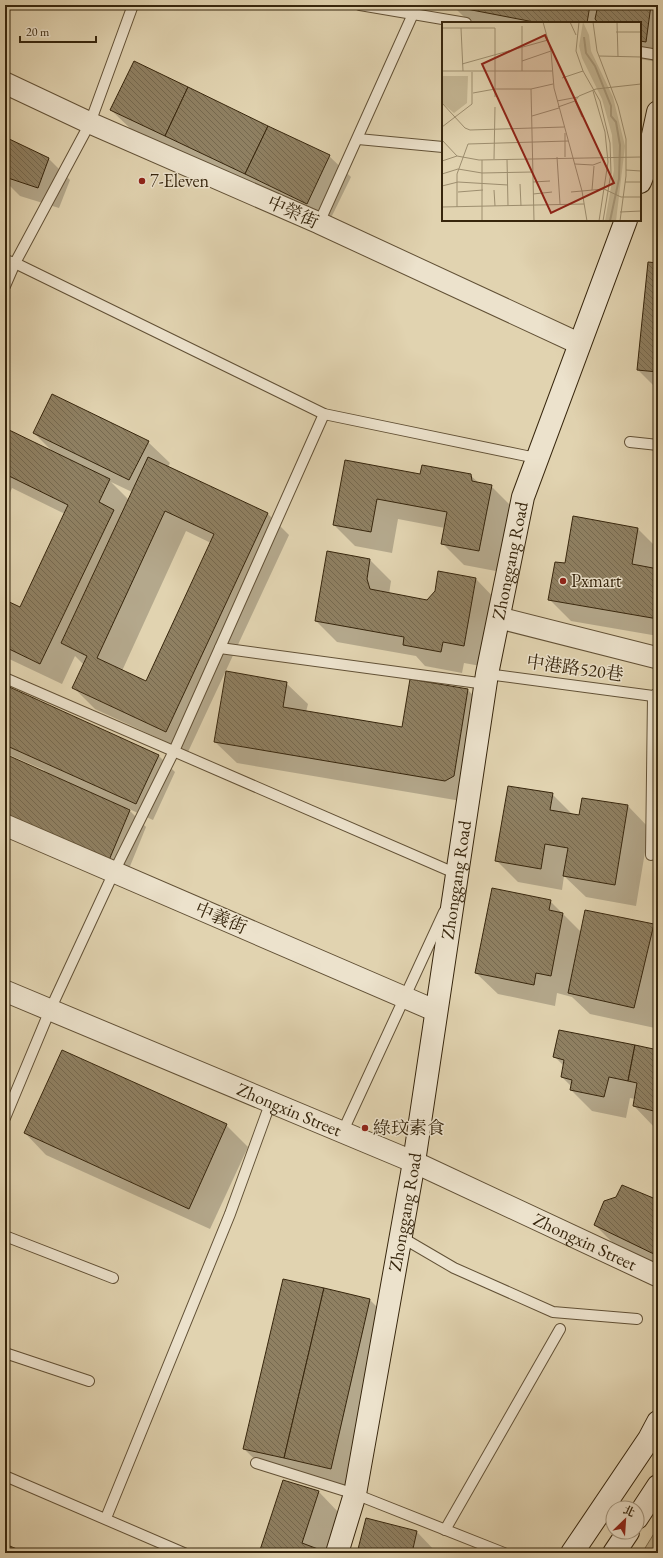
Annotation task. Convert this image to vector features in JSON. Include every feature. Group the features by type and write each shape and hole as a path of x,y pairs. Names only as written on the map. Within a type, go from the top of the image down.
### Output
{"street":[{"name":"中榮街","path":"5,83 90,123 319,223 580,344"},
{"path":"642,172 658,112"},
{"name":"Zhonggang Road","path":"337,1553 355,1494 414,1162 487,679 500,618 522,497 626,221"},
{"path":"500,618 658,658"},
{"name":"中義街","path":"5,825 405,997 436,1012"},
{"name":"Zhongxin Street","path":"5,991 270,1104 414,1162 658,1276"},
{"path":"572,1553 649,1439 658,1422"},
{"path":"645,1506 658,1486"},
{"path":"614,1553 623,1540"}],"lane":[{"path":"5,286 10,262 90,123 132,5"},
{"path":"360,5 415,10 462,22"},
{"path":"319,223 415,10"},
{"path":"641,52 658,55"},
{"path":"358,139 442,147"},
{"path":"10,262 324,414 536,458"},
{"path":"5,1118 50,1010 114,872 174,751 324,414"},
{"path":"630,442 658,445"},
{"name":"中港路520巷","path":"220,648 487,679 655,695"},
{"path":"5,678 174,751 456,881 405,997 342,1133"},
{"path":"651,855 655,695"},
{"path":"106,1518 230,1214 270,1104"},
{"path":"5,1236 113,1278"},
{"path":"400,1237 454,1268 554,1312 637,1319"},
{"path":"445,1530 560,1329"},
{"path":"5,1354 89,1381"},
{"path":"256,1463 355,1494 504,1553"},
{"path":"5,1476 106,1518 184,1553"}],"shaded area":[{"path":"658,1527 658,1553 642,1553"}],"building":[{"path":"590,5 587,22 534,22 451,6"},
{"path":"598,5 651,5 646,42 641,41 641,22 597,22 595,19"},
{"path":"134,61 188,87 165,136 110,110"},
{"path":"188,87 268,126 245,174 165,136"},
{"path":"268,126 330,155 307,204 245,174"},
{"path":"5,137 49,158 38,188 5,177"},
{"path":"648,262 658,263 658,372 637,370"},
{"path":"52,394 149,441 129,480 33,433"},
{"path":"5,428 110,479 99,502 114,510 40,664 5,647 5,600 20,607 68,505 5,474"},
{"path":"148,457 268,513 166,732 72,688 87,656 61,643","holes":["165,511 214,534 146,681 97,658"]},
{"path":"345,460 420,474 422,465 471,474 472,481 492,485 479,551 441,544 447,512 377,499 371,532 333,525"},
{"path":"573,516 638,528 632,564 658,569 658,619 548,600 555,562 565,563"},
{"path":"327,551 370,559 367,579 370,589 427,600 435,591 438,571 476,578 464,646 443,642 441,652 403,645 404,637 315,621"},
{"path":"226,671 287,682 283,707 402,727 410,679 468,689 454,776 445,781 214,742"},
{"path":"5,685 159,755 136,804 5,745"},
{"path":"5,754 130,810 107,865 5,819"},
{"path":"508,786 553,793 550,810 579,815 582,798 628,805 615,885 563,876 568,848 545,844 541,869 495,861"},
{"path":"492,888 551,900 549,910 563,913 551,976 536,973 534,985 475,973"},
{"path":"585,910 654,924 634,1008 568,993"},
{"path":"559,1030 635,1045 628,1081 609,1077 604,1097 570,1090 572,1080 561,1077 564,1060 553,1057"},
{"path":"635,1045 658,1050 658,1112 633,1106 637,1083 628,1081"},
{"path":"62,1050 227,1124 189,1209 24,1133"},
{"path":"622,1185 658,1200 658,1256 594,1225 604,1201 616,1197"},
{"path":"283,1279 324,1288 284,1458 243,1449"},
{"path":"324,1288 370,1299 331,1469 284,1458"},
{"path":"283,1480 319,1491 302,1543 318,1549 317,1553 259,1553"},
{"path":"366,1518 417,1531 412,1553 357,1553"},
{"path":"5,1544 24,1552 24,1553 5,1553"}],"place":[{"name":"7-Eleven","path":"142,181"},
{"name":"Pxmart","path":"563,581"},
{"name":"綠玟素食","path":"365,1128"}]}
